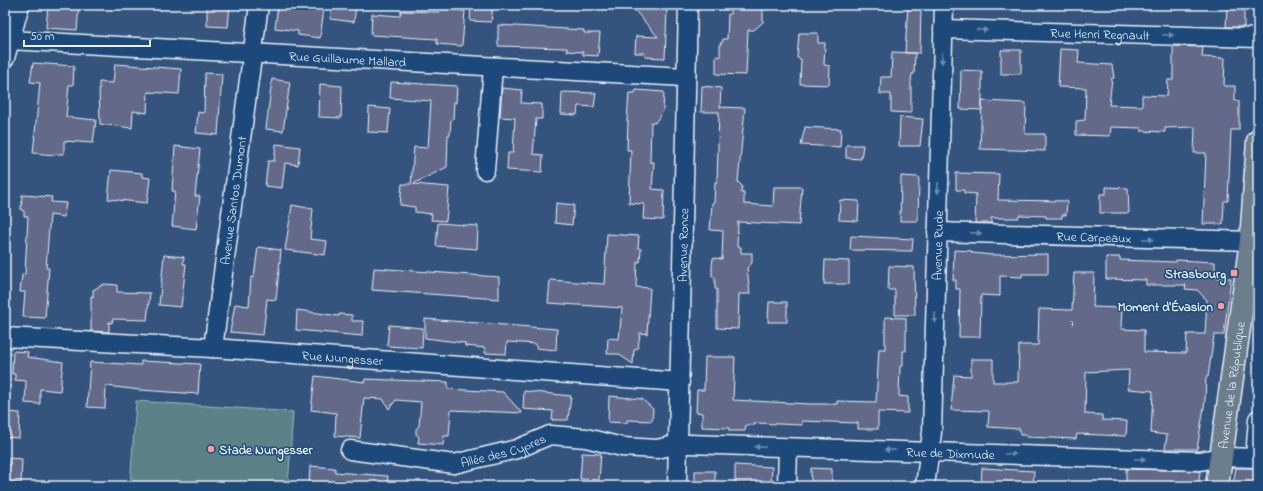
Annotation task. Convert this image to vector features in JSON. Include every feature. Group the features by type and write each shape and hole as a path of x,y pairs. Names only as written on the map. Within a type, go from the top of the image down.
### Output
{"main road":[{"name":"Avenue de la République","path":"1217,486 1251,241 1258,140"}],"street":[{"path":"5,58 20,5"},
{"name":"Avenue Santos Dumont","path":"213,348 258,5"},
{"name":"Avenue Ronce","path":"678,486 685,77 688,5"},
{"name":"Avenue Rude","path":"925,486 932,432 944,5"},
{"name":"Rue Henri Regnault","path":"943,29 1258,38"},
{"name":"Rue Guillaume Mallard","path":"9,40 685,77"},
{"path":"485,170 493,67"},
{"name":"Rue Carpeaux","path":"937,232 1251,241"},
{"name":"Rue Nungesser","path":"5,337 213,348 680,382"},
{"path":"1256,458 1258,418"},
{"name":"Allée des Cypres","path":"350,450 454,464 517,449 550,435 586,438 622,448 657,449 678,444"},
{"name":"Rue de Dixmude","path":"678,444 1200,461 1222,458 1256,458"},
{"path":"787,486 788,448"}],"green space":[{"name":"Stade Nungesser","path":"136,401 293,412 288,486 130,486"}],"building":[{"path":"48,5 79,5 77,30 46,28"},
{"path":"207,5 230,5 228,27 207,26"},
{"path":"278,5 297,5 324,9 320,38 298,35 298,31 275,28"},
{"path":"332,5 356,5 354,22 330,19"},
{"path":"471,5 493,5 491,22 470,21"},
{"path":"630,5 662,5 662,10 667,10 665,58 645,57 645,53 635,53 636,36 658,37"},
{"path":"731,5 763,6 763,22 754,30 748,30 746,75 716,74 716,56 720,57 720,43 722,43 723,39 727,39 728,14 730,14"},
{"path":"908,5 921,5 920,53 905,53"},
{"path":"1227,5 1244,5 1244,27 1226,27"},
{"path":"440,9 465,11 462,46 437,44 437,39 371,35 372,14 400,16 401,11 439,12"},
{"path":"498,25 584,30 584,33 600,33 598,56 583,55 583,52 567,51 567,48 498,46"},
{"path":"799,33 818,33 818,43 825,43 824,65 830,66 829,85 800,84 801,59 797,58"},
{"path":"1173,46 1203,47 1202,57 1225,58 1224,86 1235,86 1235,101 1239,101 1239,130 1231,130 1228,201 1224,201 1223,224 1203,224 1206,153 1194,153 1195,127 1165,128 1165,132 1141,131 1141,128 1111,127 1110,136 1076,135 1076,121 1085,120 1086,88 1058,87 1060,49 1079,50 1078,63 1112,65 1114,78 1112,78 1109,105 1142,106 1142,95 1167,96 1168,80 1173,80"},
{"path":"1001,50 1021,50 1021,74 1001,74"},
{"path":"892,52 915,53 914,74 912,74 911,81 911,113 891,112 891,94 880,94 881,77 891,77"},
{"path":"33,63 74,66 73,85 69,85 66,117 96,120 93,143 64,141 64,154 55,155 33,153 40,83 30,82"},
{"path":"115,64 181,69 179,94 148,92 147,113 133,111 132,128 100,124 99,82 113,83"},
{"path":"961,70 982,71 982,110 960,109"},
{"path":"205,73 222,74 218,135 196,133 198,112 204,113"},
{"path":"272,79 290,82 283,131 266,129"},
{"path":"391,82 457,86 456,103 454,102 453,119 451,120 450,135 448,135 447,167 413,184 449,187 446,221 431,220 432,214 415,212 415,207 400,205 402,184 411,184 414,147 428,148 431,101 390,98"},
{"path":"320,84 342,86 341,118 319,117"},
{"path":"702,86 721,88 720,107 745,108 738,182 742,186 741,193 744,193 744,204 773,206 774,187 802,187 799,225 738,222 737,247 741,247 741,253 752,253 752,263 747,268 750,294 739,294 738,329 717,328 717,289 715,289 715,277 712,277 712,267 713,258 722,259 723,231 710,230 715,182 717,182 719,112 701,112"},
{"path":"502,88 522,90 521,103 542,104 542,119 536,119 533,154 543,155 542,172 507,170 508,153 513,153 515,118 500,117"},
{"path":"636,90 664,92 663,111 655,123 651,122 650,162 654,162 652,189 664,190 663,220 643,219 644,204 629,203 631,150 627,150 627,121 629,93 635,93"},
{"path":"562,92 596,93 594,107 578,106 577,115 561,114"},
{"path":"982,101 1026,103 1025,134 1045,134 1045,151 980,149"},
{"path":"369,107 390,109 388,133 368,132"},
{"path":"900,117 923,119 920,146 899,146"},
{"path":"805,127 841,129 840,147 801,145"},
{"path":"276,144 300,147 298,165 285,163 282,188 265,186 268,161 274,161"},
{"path":"846,145 863,145 861,159 846,158"},
{"path":"175,146 200,149 195,196 200,196 196,229 172,226 175,191 172,191"},
{"path":"111,170 142,173 142,177 150,178 147,203 108,199"},
{"path":"956,173 999,174 998,200 1067,201 1066,215 1062,215 1062,218 1046,218 1046,216 1019,215 1018,218 991,218 991,223 975,223 976,194 964,193 964,190 956,190"},
{"path":"901,176 919,177 918,221 900,221"},
{"path":"1106,187 1128,188 1129,213 1100,213 1100,194 1106,194"},
{"path":"22,195 52,197 51,202 66,203 64,217 50,215 46,268 49,268 45,318 23,317 25,292 20,292 22,275 25,274 28,216 24,216 24,211 21,210"},
{"path":"840,200 859,201 858,221 839,220"},
{"path":"556,203 574,205 572,225 555,223"},
{"path":"292,205 313,209 310,239 327,241 325,255 285,250"},
{"path":"438,223 478,226 477,249 436,246"},
{"path":"607,234 639,236 638,248 641,249 640,262 637,262 636,287 650,288 647,334 640,333 638,348 634,350 633,364 618,354 607,354 608,338 619,339 622,308 548,303 550,280 604,284"},
{"path":"851,236 913,239 912,251 850,250"},
{"path":"258,247 281,250 276,300 267,299 263,335 230,332 235,304 249,306 251,277 254,277"},
{"path":"954,250 972,251 972,253 992,255 1048,254 1048,274 1022,274 1022,277 1000,276 1000,296 981,295 980,337 959,337 960,289 956,289 956,280 953,280"},
{"path":"164,255 184,257 183,264 186,264 181,307 159,305"},
{"path":"1106,257 1120,257 1120,260 1215,262 1215,278 1231,278 1224,335 1214,335 1208,377 1206,377 1205,401 1197,449 1165,449 1167,435 1151,433 1153,391 1128,389 1129,370 1086,372 1085,414 1102,415 1102,420 1127,421 1126,436 1077,434 1076,439 1026,437 1026,435 1020,435 1020,429 988,427 989,411 951,410 954,375 971,376 971,359 993,359 993,382 1018,382 1019,345 1038,345 1039,309 1072,310 1074,273 1094,273 1093,307 1122,308 1121,329 1144,330 1144,352 1186,353 1187,334 1205,334 1207,300 1197,290 1185,289 1186,285 1146,285 1146,280 1106,279"},
{"path":"825,260 849,261 849,284 824,284"},
{"path":"889,266 914,267 915,315 895,315 895,290 888,290"},
{"path":"374,268 499,277 499,299 372,290"},
{"path":"104,284 117,285 117,292 150,293 147,320 113,319 112,323 109,322 109,332 91,331 91,296 93,297 93,290"},
{"path":"769,302 787,302 787,322 768,322"},
{"path":"297,310 339,316 339,314 352,315 352,321 363,321 362,336 296,330"},
{"path":"885,317 906,318 906,351 903,351 903,366 900,366 899,396 908,397 908,413 878,412 878,429 858,429 858,423 802,421 802,425 755,423 755,425 746,425 745,431 729,431 729,428 702,427 702,413 696,412 697,390 704,390 705,357 735,357 733,400 810,404 837,404 837,401 876,402 879,349 885,349"},
{"path":"425,319 557,329 556,350 536,348 536,344 507,342 506,354 485,353 485,348 465,346 465,343 425,338"},
{"path":"389,325 423,328 422,348 387,346"},
{"path":"13,351 28,352 27,357 63,362 60,391 40,389 40,404 25,403 26,381 15,380 15,374 12,374"},
{"path":"141,361 200,364 198,394 106,386 105,408 87,407 90,362 141,365"},
{"path":"315,376 365,382 365,379 448,382 448,389 503,392 522,413 451,410 449,436 444,436 443,445 418,443 419,437 416,434 416,429 419,426 421,402 396,400 389,409 383,399 364,398 360,438 335,436 336,413 311,410"},
{"path":"524,391 571,396 568,420 552,420 553,411 523,409"},
{"path":"609,396 642,399 653,409 652,421 627,420 627,423 608,422"},
{"path":"5,412 20,413 19,438 5,437"},
{"path":"582,453 601,454 599,480 580,479"},
{"path":"9,458 22,459 21,483 8,482"},
{"path":"735,465 772,467 771,484 735,483"},
{"path":"310,466 335,468 335,472 388,476 387,486 309,486"},
{"path":"811,468 832,469 832,486 811,486"},
{"path":"982,468 1034,471 1033,486 981,485"},
{"path":"1236,468 1258,468 1258,485 1233,484"},
{"path":"1126,469 1199,471 1200,473 1198,486 1126,486"},
{"path":"695,471 715,471 715,486 695,486"}],"place":[{"name":"Strasbourg","path":"1234,273"},
{"name":"Moment d'Évasion","path":"1221,306"},
{"name":"Stade Nungesser","path":"211,449"}]}
